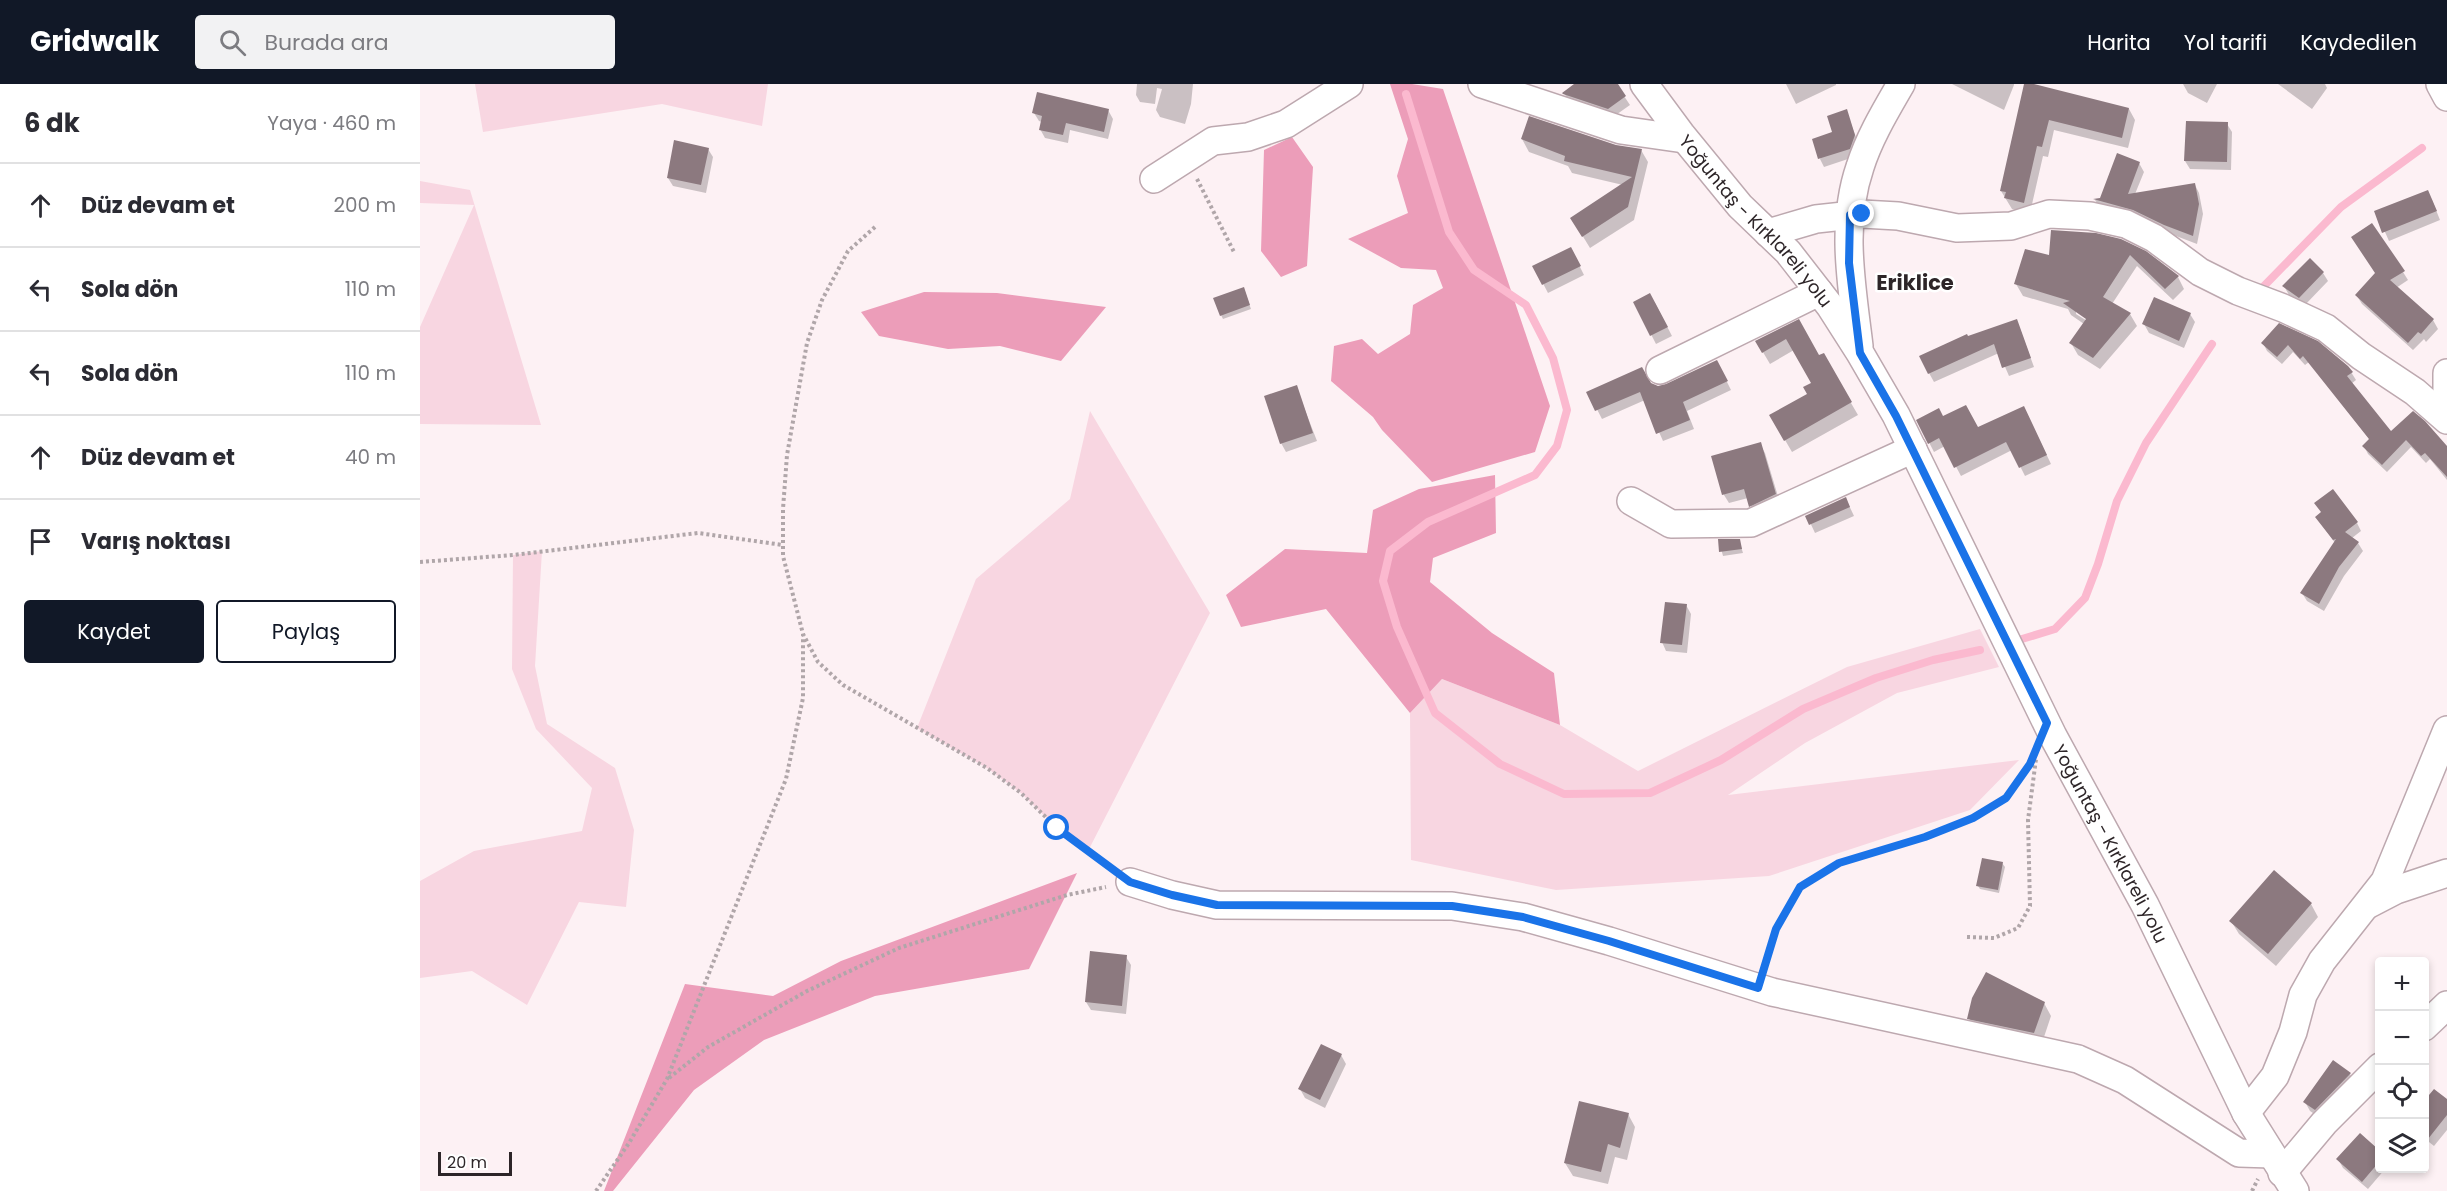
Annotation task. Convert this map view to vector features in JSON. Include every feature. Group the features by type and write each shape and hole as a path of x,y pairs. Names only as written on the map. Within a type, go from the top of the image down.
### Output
{"street":[{"path":"1154,179 1213,141 1248,137 1286,124 1349,84"},
{"path":"1482,84 1621,130 1684,139"},
{"name":"Yoğuntaş - Kırklareli yolu","path":"1644,84 1684,139 1740,206 1788,252 1819,292 1860,353 1913,449 2043,733 2145,905 2246,1113 2283,1173"},
{"path":"1860,353 1849,263 1850,215 1860,167 1882,116 1901,84"},
{"path":"2440,84 2447,97"},
{"path":"1768,233 1816,219 1850,215 1898,216 1957,228 2011,226 2049,214 2090,216 2126,224 2154,238 2200,272 2238,291 2326,328 2361,356 2415,392 2447,420"},
{"path":"1660,370 1819,292"},
{"path":"2447,373 2447,398"},
{"path":"1631,501 1671,524 1751,523 1913,449"},
{"path":"2246,1113 2275,1076 2293,1032 2303,995 2322,962 2385,881 2447,730"},
{"path":"2368,905 2396,890 2447,873"},
{"path":"1130,882 1172,895 1217,905 1452,906 1523,917 1609,941 1758,988 2078,1059 2125,1080 2239,1153 2283,1173 2324,1123 2375,1071"},
{"path":"2429,1022 2447,1005"}],"path":[{"path":"1186,158 1234,252"},
{"path":"875,227 848,251 822,300 807,343 787,455 783,509 783,556 803,634 818,662 843,685 987,768 1021,794 1057,828 1130,882"},
{"path":"420,562 513,555 698,533 783,545"},
{"path":"596,1191 629,1143 667,1079 786,779 803,698 803,634"},
{"path":"1967,937 1994,938 2018,928 2030,906 2028,820 2043,733"},
{"path":"1758,988 1776,929 1800,887 1839,863 1925,837 1973,818 2006,798 2030,764 2043,733"},
{"path":"667,1079 708,1047 807,991 899,948 1067,894 1130,882"}],"shaded area":[{"path":"475,84 768,84 762,126 662,104 483,132"},
{"path":"1390,84 1412,84 1443,89 1550,406 1535,452 1432,482 1382,430 1373,417 1331,381 1334,346 1362,339 1378,354 1410,334 1413,305 1443,288 1436,270 1401,268 1348,239 1408,213 1397,176 1408,139"},
{"path":"1292,137 1313,167 1307,266 1281,277 1261,251 1264,150"},
{"path":"420,181 470,190 541,425 420,424 420,327 474,205 420,203"},
{"path":"924,292 997,293 1106,307 1061,361 1000,346 948,349 879,336 861,312"},
{"path":"1090,411 1210,613 1088,851 1057,828 1021,793 987,768 917,728 976,579 1070,499"},
{"path":"1495,475 1496,533 1433,558 1430,582 1492,633 1554,673 1560,725 1442,679 1410,713 1326,609 1241,627 1226,595 1285,549 1367,553 1373,510 1419,489"},
{"path":"542,551 535,666 547,724 615,768 634,830 626,907 579,902 527,1005 472,971 420,978 420,881 474,851 582,831 592,788 536,729 512,669 513,555"},
{"path":"1980,629 1999,667 1897,693 1805,743 1728,795 2019,760 1970,810 1769,876 1556,890 1411,860 1410,713 1442,679 1560,725 1638,771 1847,667"},
{"path":"1077,873 1029,969 875,996 764,1040 694,1090 613,1191 604,1191 685,984 773,996 841,961"}],"building":[{"path":"1574,84 1618,84 1626,96 1608,109 1562,93"},
{"path":"2024,84 2034,84 2129,108 2122,138 2049,120 2042,147 2037,146 2024,203 2004,198 2006,192 2000,191"},
{"path":"1037,92 1109,109 1104,132 1066,123 1063,135 1039,130 1042,116 1032,113"},
{"path":"1847,109 1855,135 1850,149 1818,159 1812,139 1832,132 1827,116"},
{"path":"1529,116 1616,145 1642,149 1628,207 1582,237 1570,218 1632,177 1564,161 1565,156 1521,139"},
{"path":"2186,121 2228,122 2227,162 2184,161"},
{"path":"674,140 709,148 701,185 667,178"},
{"path":"2117,153 2140,162 2128,194 2195,183 2199,204 2193,236 2133,210 2093,199 2100,198"},
{"path":"2428,190 2437,211 2382,233 2374,211"},
{"path":"2372,223 2405,271 2390,280 2434,319 2421,334 2418,332 2408,343 2355,295 2375,273 2351,237"},
{"path":"2051,230 2096,233 2121,239 2146,251 2179,276 2165,289 2130,255 2103,297 2131,313 2093,358 2069,343 2086,319 2063,303 2070,301 2014,284 2025,249 2049,255"},
{"path":"1571,247 1581,266 1542,285 1532,266"},
{"path":"2310,258 2324,272 2299,298 2282,286"},
{"path":"1244,287 1250,305 1220,316 1213,298"},
{"path":"1650,293 1668,327 1650,336 1633,302"},
{"path":"2154,297 2191,313 2179,341 2142,324"},
{"path":"1799,319 1819,355 1824,353 1852,402 1784,441 1769,415 1807,394 1803,387 1811,383 1786,339 1762,353 1755,341"},
{"path":"2017,319 2031,358 2002,368 1994,344 1928,374 1919,356 1967,334 1968,336"},
{"path":"2279,323 2318,341 2348,366 2353,372 2347,376 2391,431 2413,411 2425,421 2447,446 2447,477 2425,453 2421,456 2406,440 2382,465 2362,446 2369,439 2303,356 2300,359 2288,345 2277,357 2261,343"},
{"path":"1717,360 1728,381 1683,402 1690,420 1656,434 1640,392 1595,411 1586,392 1642,367 1651,383 1658,386"},
{"path":"1297,385 1313,433 1280,444 1264,396"},
{"path":"1966,405 1978,427 2024,406 2047,455 2019,468 2006,442 1954,468 1939,438 1928,444 1916,420 1939,408 1943,416"},
{"path":"1761,442 1776,494 1749,507 1744,489 1722,495 1711,456"},
{"path":"2333,489 2358,522 2345,532 2359,542 2339,567 2319,604 2300,593 2336,539 2333,540 2315,517 2321,512 2314,503"},
{"path":"1846,497 1850,507 1809,525 1805,516"},
{"path":"1718,539 1740,539 1742,549 1719,552"},
{"path":"1665,602 1687,604 1682,645 1660,643"},
{"path":"1982,858 2003,862 1998,890 1976,886"},
{"path":"2274,870 2312,903 2268,954 2229,921"},
{"path":"1090,951 1127,955 1122,1006 1085,1002"},
{"path":"1986,972 2045,1002 2034,1033 1967,1019 1972,998"},
{"path":"1321,1044 1342,1054 1320,1100 1298,1089"},
{"path":"2333,1060 2351,1073 2315,1110 2303,1102"},
{"path":"2434,1089 2447,1099 2447,1115 2429,1138 2429,1119 2429,1095"},
{"path":"1579,1101 1629,1113 1620,1148 1608,1144 1601,1172 1564,1163"},
{"path":"2360,1133 2375,1146 2375,1167 2362,1182 2336,1159"}],"waterway":[{"path":"1406,94 1449,232 1474,270 1526,305 1553,358 1567,410 1557,446 1535,475 1428,522 1390,551 1383,581 1397,627 1435,713 1500,764 1564,794 1650,793 1721,760 1803,709 1876,678 1933,660 1980,650"},
{"path":"2264,286 2341,207 2422,148"},
{"path":"2022,639 2055,629 2085,598 2117,501 2146,443 2212,344"}],"district":[{"name":"Eriklice","path":"1915,282"}],"route":[{"path":"1057,828 1130,882 1172,895 1217,905 1452,906 1523,917 1609,941 1758,988 1776,929 1800,887 1839,863 1925,837 1973,818 2006,798 2030,764 2047,723 1952,526 1896,416 1860,353 1849,263 1850,215 1862,214"}]}
